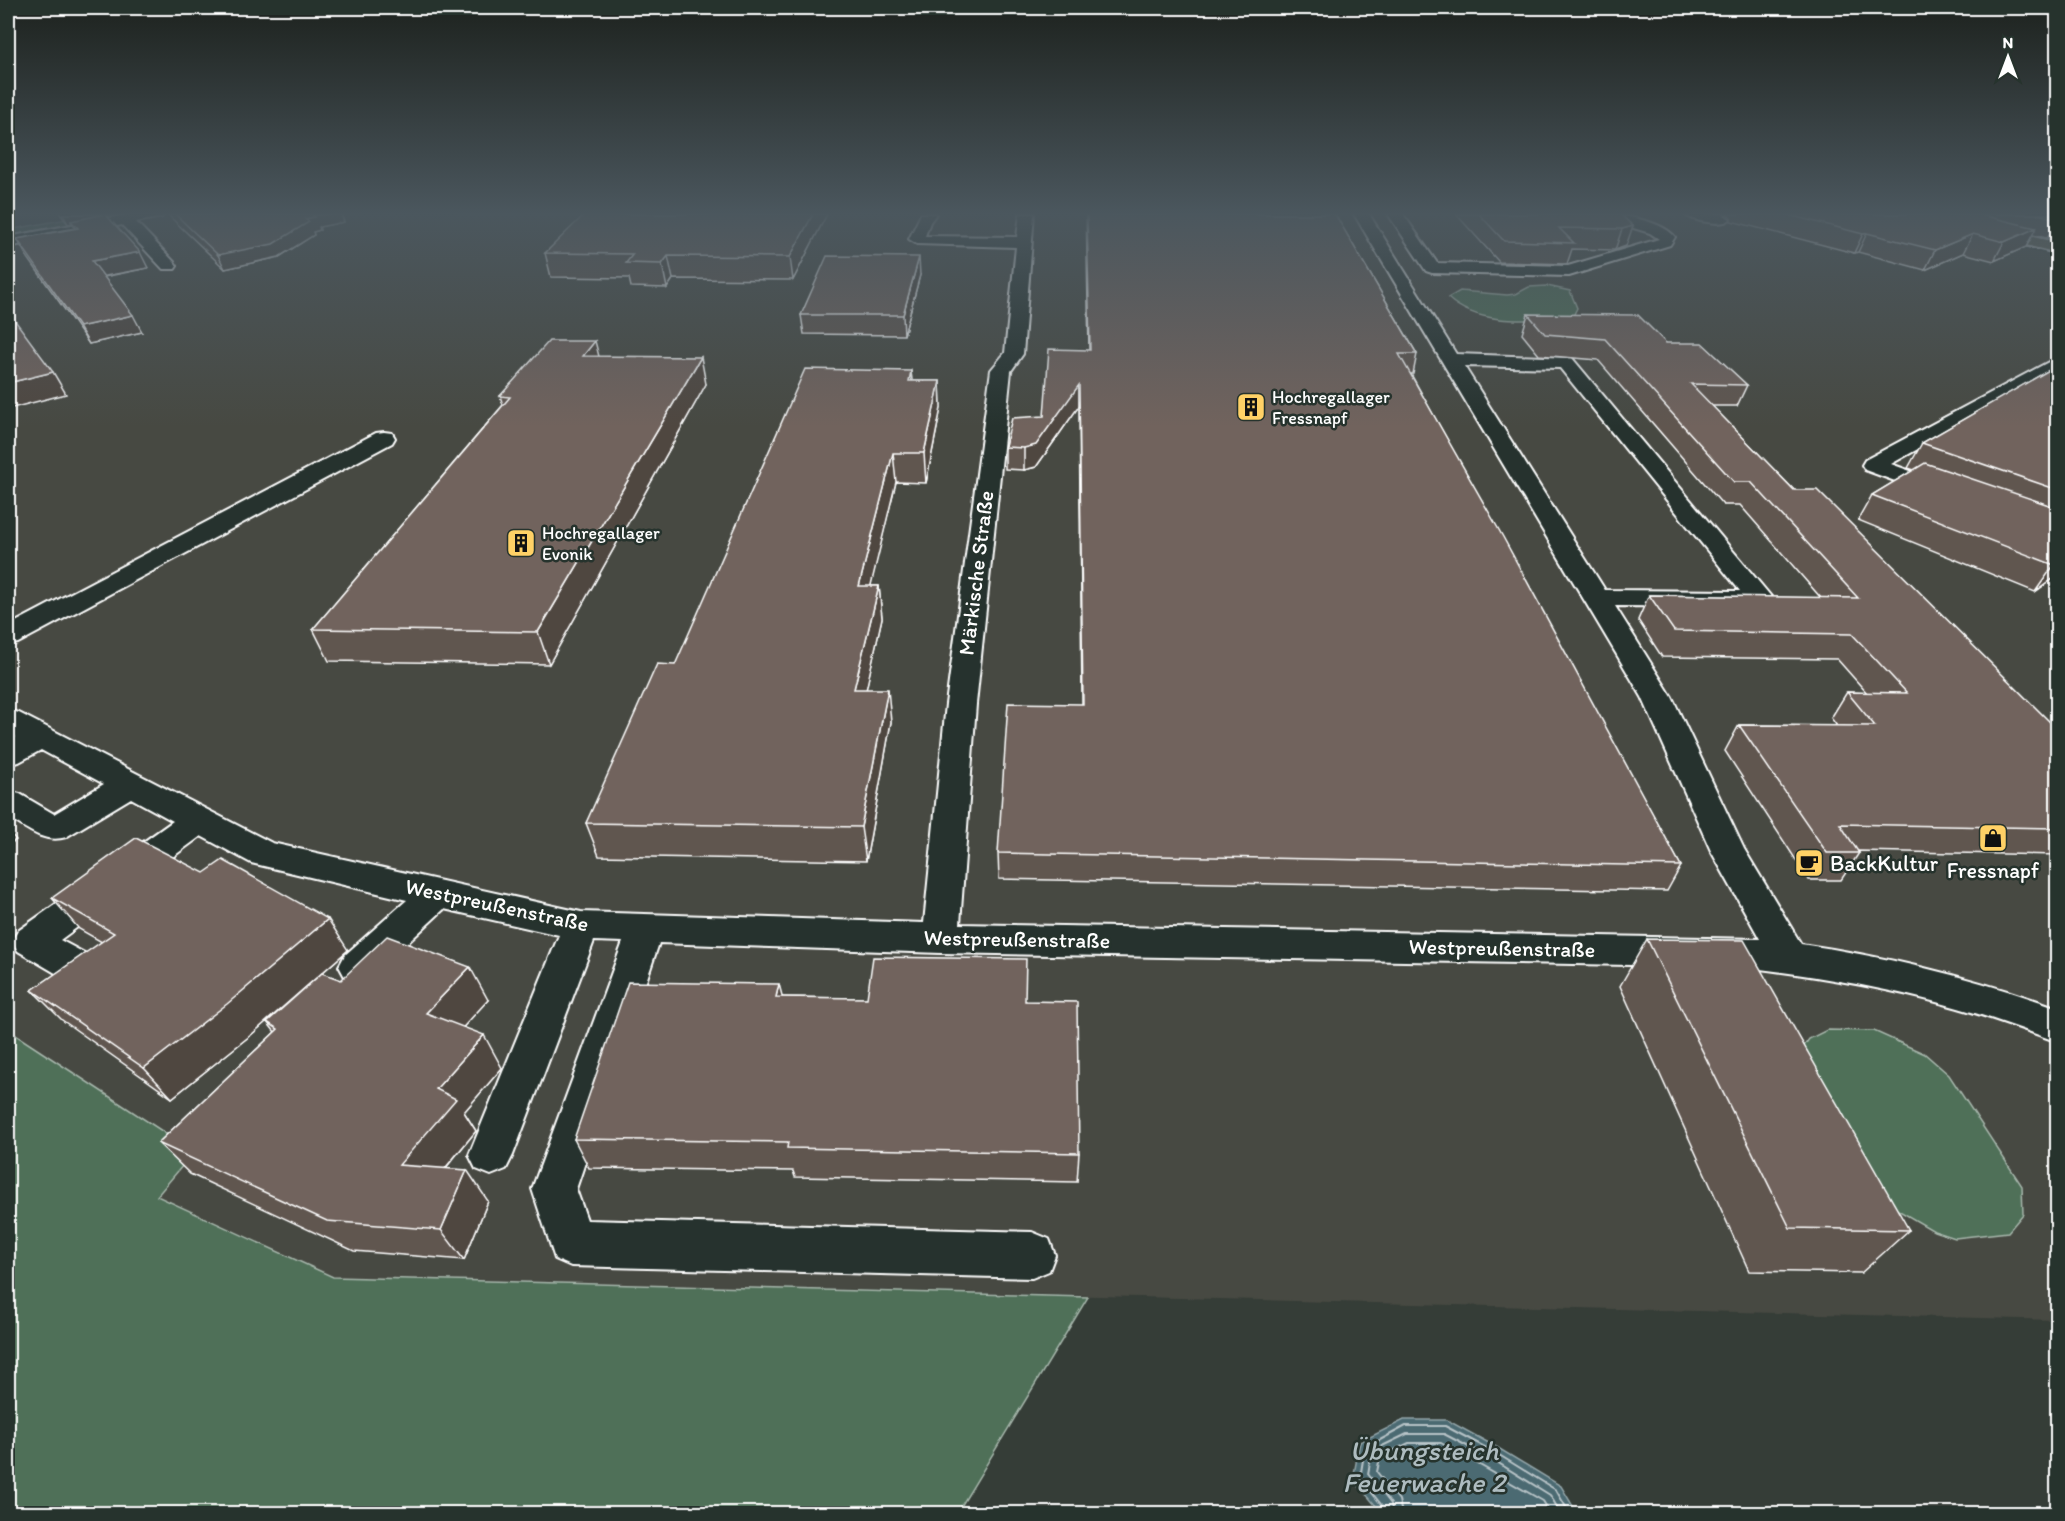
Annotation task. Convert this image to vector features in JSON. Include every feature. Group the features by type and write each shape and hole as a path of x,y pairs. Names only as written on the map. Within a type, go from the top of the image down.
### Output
{"street":[{"name":"Märkische Straße","path":"940,938 961,704 998,393 1001,370 1014,354 1020,285"},
{"path":"1404,285 1657,697 1728,851 1790,957"},
{"path":"1450,360 1565,362 1760,599 1596,598"},
{"path":"1960,497 1873,465 2058,363"},
{"path":"8,637 384,438"},
{"name":"Westpreußenstraße","path":"8,720 263,854 581,926 940,938 1744,952 1790,957 1921,982 2022,1011 2058,1025"},
{"path":"8,755 40,737"},
{"path":"8,802 54,829 130,784"},
{"path":"77,967 32,941 199,820"},
{"path":"333,989 437,894"},
{"path":"491,1155 581,926"},
{"path":"646,928 554,1190 571,1243 1032,1255"}],"shaded area":[{"path":"8,285 2057,285 2057,1320 333,1277 157,1196 194,1152 8,1030"}],"green space":[{"path":"1547,286 1570,291 1577,308 1572,318 1507,320 1490,318 1475,314 1448,298 1460,291 1507,295 1516,294 1529,287"},
{"path":"8,1030 194,1152 157,1196 333,1277 1088,1297 957,1513 8,1513"},
{"path":"1827,1030 1874,1031 1925,1054 1949,1075 2022,1186 2023,1214 2008,1232 1955,1238 1934,1231 1896,1209 1799,1053 1809,1039"}],"water":[{"name":"Übungsteich Feuerwache 2","path":"1404,1420 1447,1420 1561,1486 1577,1513 1382,1513 1353,1479 1360,1442"}],"building":[{"path":"49,285 110,285 133,315 79,327"},
{"path":"814,285 911,285 903,315 801,315"},
{"path":"1089,285 1377,285 1417,354 1399,354 1503,537 1681,866 998,853 1008,703 1083,704 1079,385 1036,445 1024,448 1005,447 1012,418 1044,416 1049,349 1090,350"},
{"path":"8,311 53,372 8,383"},
{"path":"1528,314 1638,315 1666,343 1702,343 1747,385 1691,384 1794,490 1817,490 2058,730 2058,828 1840,824 1859,853 1827,853 1739,725 1875,726 1847,692 1907,693 1852,634 1674,631 1649,595 1858,598 1751,482 1734,482 1605,339 1545,334"},
{"name":"Hochregallager Evonik","path":"549,341 595,341 583,356 701,357 538,632 313,629 510,397 500,396"},
{"path":"2058,365 2058,490 1922,443"},
{"path":"805,369 911,371 909,381 940,381 924,453 893,453 859,586 879,586 854,689 888,689 861,827 586,823 657,664 675,665"},
{"path":"1925,463 2058,508 2058,563 2054,565 1872,495"},
{"path":"136,838 204,873 223,860 328,919 227,1004 144,1068 32,990 114,933 52,898"},
{"path":"387,936 470,967 426,1013 484,1035 436,1089 456,1099 399,1165 467,1170 441,1230 327,1221 158,1143 278,1029 267,1022 322,973 341,980"},
{"path":"1647,939 1744,940 1909,1230 1790,1228"},
{"path":"873,957 1026,959 1025,1001 1077,1002 1079,1153 787,1148 788,1142 574,1139 628,982 779,984 776,997 867,998"}],"place":[{"name":"Hochregallager Fressnapf","path":"1251,407"},
{"name":"Hochregallager Evonik","path":"521,543"},
{"name":"Fressnapf","path":"1993,838"},
{"name":"BackKultur","path":"1809,863"}]}
